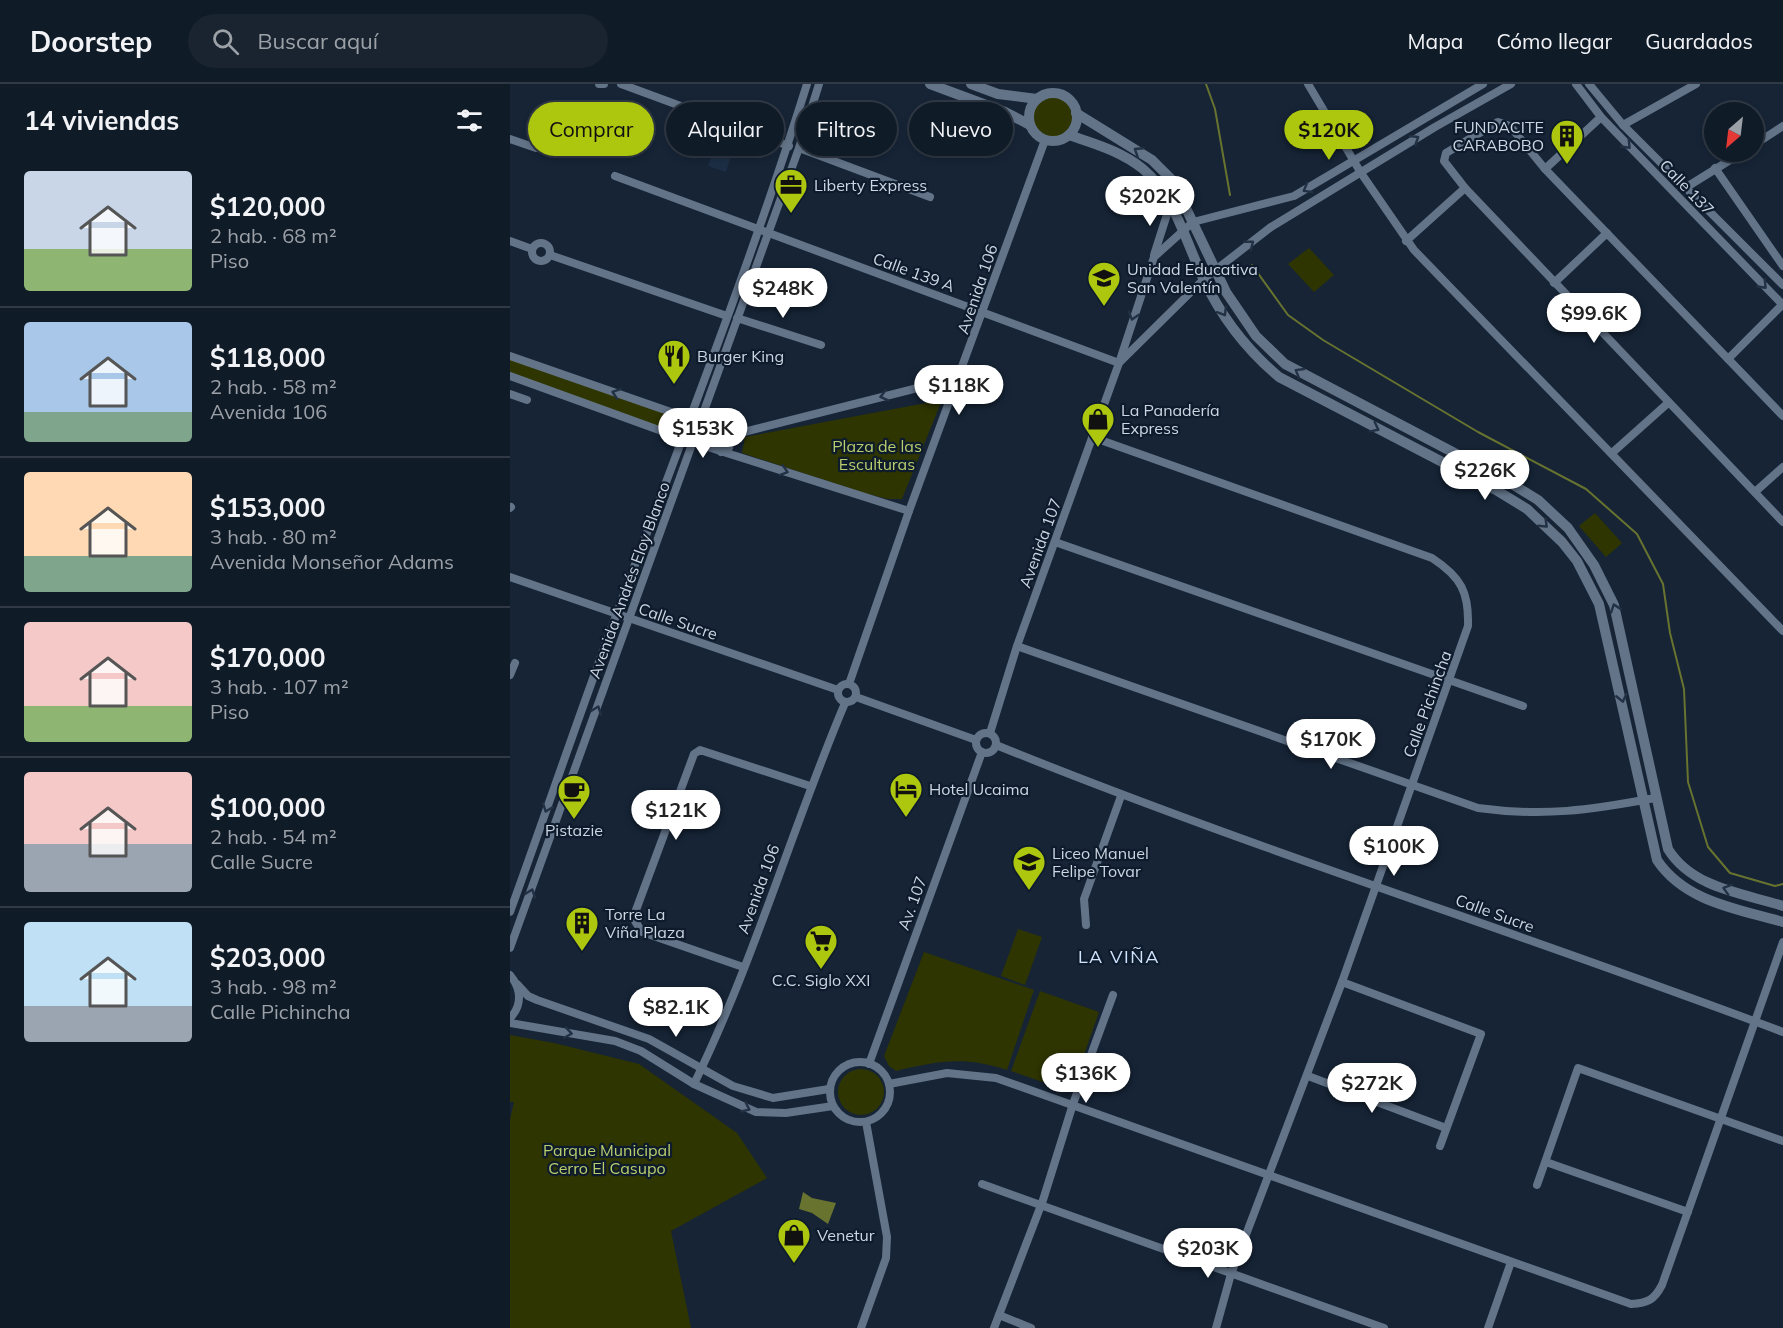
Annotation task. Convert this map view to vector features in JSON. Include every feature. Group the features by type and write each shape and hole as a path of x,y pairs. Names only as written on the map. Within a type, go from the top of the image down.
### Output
{"street":[{"path":"621,84 789,146"},
{"name":"Avenida Andrés Eloy Blanco","path":"510,912 616,614 691,419 789,146 807,84"},
{"name":"Avenida Andrés Eloy Blanco","path":"813,102 819,84"},
{"path":"930,84 1005,112 1030,125 1039,137 1045,140 1058,141 1068,135 1076,123 1076,113"},
{"path":"972,84 998,94 1037,99 1048,94 1058,94 1067,99 1076,113 1152,160 1173,181 1226,292 1256,336 1285,364 1502,478 1548,508 1568,528 1594,565 1610,594 1624,639 1650,799 1657,860 1677,884 1701,897 1783,922"},
{"path":"1308,84 1361,173 1406,241 1783,631"},
{"path":"1154,257 1193,222 1294,196 1484,84"},
{"path":"1119,363 1204,279 1271,228 1435,127 1511,84"},
{"name":"Calle 137","path":"1576,84 1601,117 1783,305"},
{"path":"1589,84 1623,125 1783,285"},
{"path":"1623,125 1696,84"},
{"path":"1030,125 1029,114 1037,99"},
{"path":"1545,169 1601,117"},
{"path":"1783,416 1545,169 1510,126 1498,122 1446,153 1444,161 1465,188 1783,522"},
{"path":"1764,138 1780,128 1783,139"},
{"path":"1068,135 1126,158 1143,170 1162,190 1204,279 1234,331 1249,350 1279,376 1496,490 1543,521 1577,561 1599,604 1650,799 1668,849 1687,872 1713,885 1783,906"},
{"path":"510,139 528,145"},
{"name":"Avenida 106","path":"849,684 909,511 961,376 1045,140"},
{"name":"Avenida Andrés Eloy Blanco","path":"510,948 796,156"},
{"path":"820,156 930,197"},
{"path":"1685,188 1726,162"},
{"path":"1716,168 1740,207 1783,266"},
{"name":"Calle 139 A","path":"615,176 758,231 983,311 1119,363"},
{"path":"1406,241 1465,188"},
{"name":"Avenida 107","path":"990,733 1017,646 1119,363 1170,205"},
{"path":"1554,283 1607,233"},
{"path":"510,241 532,249 537,260 546,260 550,255 550,249 544,243 538,243 532,249"},
{"path":"550,255 727,316"},
{"path":"1728,359 1783,305"},
{"path":"737,318 821,345"},
{"path":"510,356 691,419 740,433 961,376"},
{"path":"510,376 721,452 909,511"},
{"path":"1312,394 1318,382"},
{"path":"510,394 526,400"},
{"path":"1612,453 1668,403"},
{"path":"721,452 729,448 732,442 732,437 725,430"},
{"name":"Calle Pichincha","path":"1092,437 1432,558 1451,570 1464,588 1469,611 1468,626 1449,681 1308,1076 1231,1274 1216,1328"},
{"path":"1755,492 1783,467"},
{"path":"1055,542 1523,706"},
{"name":"Calle Sucre","path":"510,577 838,690"},
{"path":"1609,642 1624,639"},
{"path":"1017,646 1478,808 1521,814 1566,813 1650,799"},
{"path":"510,675 515,663"},
{"path":"849,684 855,688 856,697 852,702 845,703 838,696 838,690 843,685 849,684"},
{"path":"856,697 976,740"},
{"name":"Avenida 106","path":"694,1084 743,967 810,786 845,703"},
{"path":"983,733 990,733 995,738 996,746 989,753 982,752 977,747 976,740 983,733"},
{"name":"Calle Sucre","path":"996,746 1121,796 1377,885 1783,1032"},
{"path":"743,967 642,932 635,921 640,899 694,754 700,750 810,786"},
{"name":"Av. 107","path":"869,1064 982,752"},
{"path":"1086,925 1084,899 1121,796"},
{"path":"889,1084 947,1073 996,1078 1631,1304 1647,1303 1656,1297 1662,1285 1783,942"},
{"path":"510,974 528,996 649,1039 733,1086 773,1098 829,1089"},
{"path":"1342,982 1480,1034 1440,1146"},
{"path":"510,1018 518,1006 517,984"},
{"path":"994,1328 1041,1205 1073,1104 1113,995"},
{"path":"510,1023 615,1041 641,1051 694,1084 756,1112 786,1113 833,1106"},
{"path":"855,1062 869,1064 881,1071 889,1084 890,1092 885,1108 880,1114 866,1122 846,1119 833,1106 829,1089 838,1071 845,1065 855,1062"},
{"path":"1537,1185 1578,1068 1783,1141"},
{"path":"1308,1076 1446,1128"},
{"path":"861,1328 886,1258 887,1237 866,1122"},
{"path":"1546,1162 1688,1212"},
{"path":"981,1184 1384,1328"},
{"path":"1488,1328 1511,1262"},
{"path":"999,1315 1031,1328"}],"shaded area":[{"path":"712,156 731,156 726,172 708,166"},
{"path":"803,1192 812,1198 836,1203 828,1224 812,1213 799,1209"}],"green space":[{"path":"1052,96 1067,102 1073,117 1067,132 1052,138 1037,132 1031,117 1037,102"},
{"path":"1309,248 1334,275 1314,292 1288,264"},
{"path":"510,356 691,419 683,439 510,376"},
{"name":"Plaza de las Esculturas","path":"942,400 902,499 888,499 864,493 742,453 745,437"},
{"path":"1595,513 1622,543 1606,557 1579,526"},
{"path":"1018,929 1042,937 1025,985 1001,976"},
{"path":"924,952 1034,990 1007,1070 964,1062 938,1063 896,1071 889,1066 884,1056"},
{"path":"1040,991 1099,1012 1071,1092 1011,1071"},
{"name":"Parque Municipal Cerro El Casupo","path":"510,1035 554,1043 639,1064 737,1133 767,1178 671,1231 691,1328 510,1328 510,1119 514,1102 510,1102"},
{"path":"861,1069 877,1076 884,1092 877,1108 861,1115 845,1108 838,1092 845,1076"}],"waterway":[{"path":"1206,84 1215,109 1230,195"},
{"path":"1252,265 1288,315 1323,340 1478,432 1586,489 1637,534 1663,584 1670,633 1684,689 1688,782 1708,847 1730,873 1775,886 1783,884"}],"place":[{"name":"FUNDACITE CARABOBO","path":"1567,165"},
{"name":"Liberty Express","path":"791,214"},
{"name":"Unidad Educativa San Valentín","path":"1104,307"},
{"name":"Burger King","path":"674,385"},
{"name":"La Panadería Express","path":"1098,448"},
{"name":"Hotel Ucaima","path":"906,818"},
{"name":"Pistazie","path":"574,820"},
{"name":"Liceo Manuel Felipe Tovar","path":"1029,891"},
{"name":"Torre La Viña Plaza","path":"582,952"},
{"name":"C.C. Siglo XXI","path":"821,970"},
{"name":"Venetur","path":"794,1264"}],"district":[{"name":"LA VIÑA","path":"1119,956"}]}
